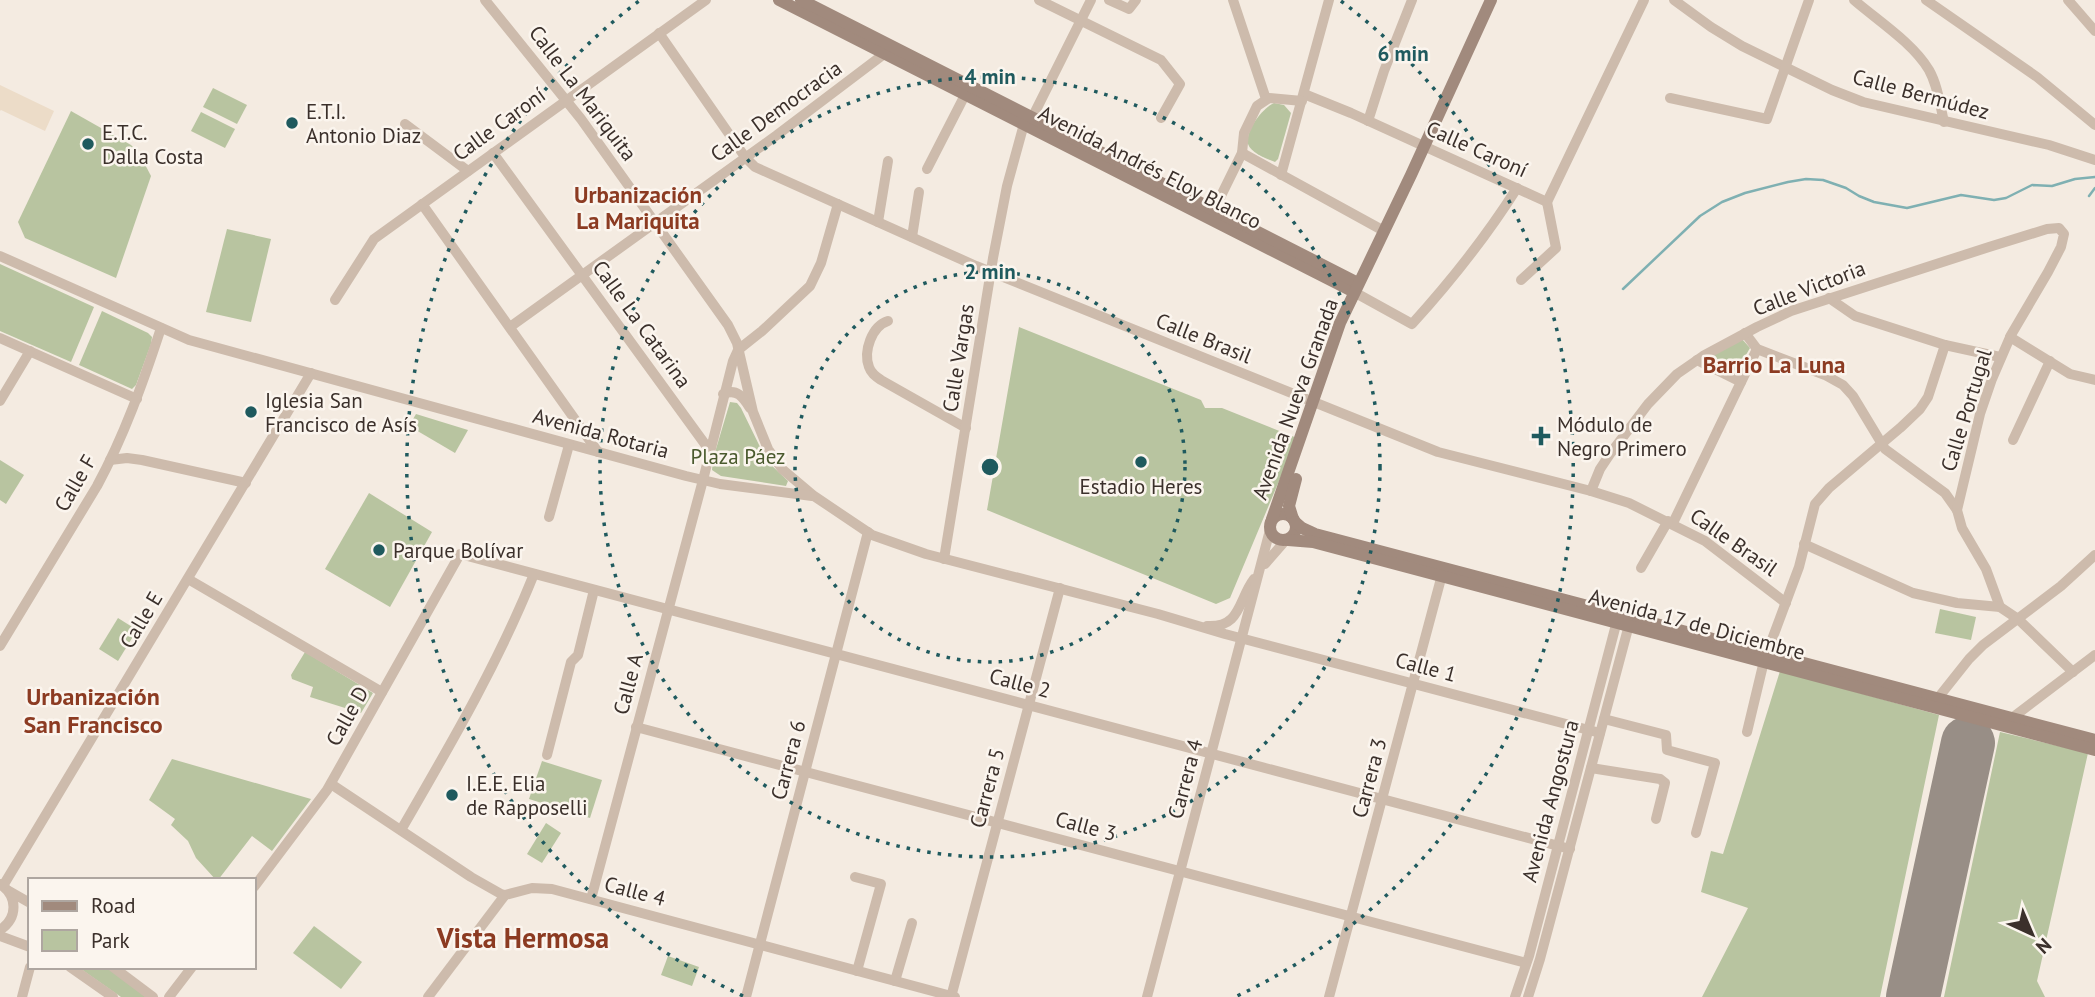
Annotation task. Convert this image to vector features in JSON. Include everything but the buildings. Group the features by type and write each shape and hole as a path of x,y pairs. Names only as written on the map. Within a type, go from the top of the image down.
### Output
{"street":[{"name":"Calle La Mariquita","path":"485,0 566,100 728,325 733,333 761,435 782,468 814,496"},
{"name":"Calle Caroní","path":"335,300 374,239 706,0"},
{"name":"Avenida Andrés Eloy Blanco","path":"779,0 889,50 1356,288"},
{"name":"Avenida Andrés Eloy Blanco","path":"801,0 965,94 1028,121 1214,210 1356,288"},
{"path":"1039,0 1161,60 1180,84 1161,118"},
{"path":"1028,121 1091,0"},
{"path":"1109,0 1129,9 1136,0"},
{"path":"1214,210 1242,153 1242,139 1246,128 1257,106 1266,99 1233,0"},
{"path":"1281,175 1329,0"},
{"path":"1368,121 1412,0"},
{"name":"Avenida Nueva Granada","path":"1294,520 1289,502 1340,323 1491,0"},
{"path":"1521,280 1556,248 1547,202 1644,0"},
{"name":"Calle Bermúdez","path":"1674,0 1726,37 1863,102 2049,145 2095,160"},
{"path":"1670,98 1767,119 1809,0"},
{"path":"1853,0 1923,62 1937,89 1944,122"},
{"path":"1926,0 2037,77 2095,125"},
{"path":"2068,0 2095,31"},
{"name":"Calle Brasil","path":"659,33 755,167 991,272 1317,405 1459,459 1629,503 1715,547 1786,603"},
{"name":"Calle Democracia","path":"510,327 889,50"},
{"path":"927,169 965,94"},
{"name":"Calle Caroní","path":"1266,99 1303,98 1368,121 1547,202"},
{"name":"Calle Vargas","path":"944,559 1007,186 1028,121"},
{"path":"405,124 468,171"},
{"name":"Calle La Catarina","path":"493,153 710,451"},
{"path":"1242,153 1384,231"},
{"path":"877,222 888,162"},
{"path":"1356,288 1412,324 1470,256 1517,188"},
{"path":"912,237 919,192"},
{"path":"422,204 598,453"},
{"path":"738,350 810,286 821,263 838,204"},
{"name":"Calle Victoria","path":"1591,491 1610,454 1665,385 1697,360 1745,333 1791,311 1829,298 2047,229 2062,230"},
{"name":"Calle Portugal","path":"1957,510 1980,414 2000,358 2054,259 2063,240 2062,230"},
{"name":"Avenida Rotaria","path":"0,256 188,340 703,480 814,496 868,532 899,546 1242,638"},
{"path":"1829,298 1855,316 1945,345 2000,358"},
{"path":"888,321 875,329 871,339 867,361 870,371 881,380 966,428"},
{"name":"Calle F","path":"0,646 4,632 97,486 137,399 161,328"},
{"path":"1745,333 1757,349 1825,375 1843,385 1890,453 1945,493 1957,510 1962,528 1986,569 2000,607"},
{"path":"2010,337 2077,377 2095,380"},
{"path":"0,338 137,399"},
{"path":"1747,732 1766,657 1801,559 1813,510 1820,496 1912,417 1924,403 1945,345"},
{"path":"1641,568 1670,522 1757,349"},
{"name":"Calle A","path":"590,899 703,480 723,394 738,350"},
{"path":"0,401 30,351"},
{"path":"1697,360 1741,382"},
{"path":"2012,440 2050,361"},
{"name":"Calle E","path":"4,887 311,373"},
{"path":"723,394 731,391 737,393 753,412"},
{"name":"Avenida Nueva Granada","path":"1271,524 1317,405"},
{"path":"549,517 569,445"},
{"path":"110,460 142,460 246,483"},
{"path":"1281,514 1294,520 1296,532 1287,540 1275,538 1271,524 1281,514"},
{"name":"Avenida 17 de Diciembre","path":"1294,520 1302,528 1315,534 1442,572"},
{"name":"Carrera 4","path":"1147,997 1271,524"},
{"name":"Carrera 6","path":"746,997 868,532"},
{"name":"Avenida 17 de Diciembre","path":"1287,540 1313,542 1442,572 1766,657 2095,750"},
{"name":"Carrera 4","path":"1260,572 1287,540"},
{"path":"1804,544 1913,593 1957,603 2000,607 2018,620 2073,672"},
{"name":"Calle 2","path":"460,554 1570,849"},
{"name":"Calle D","path":"256,884 331,783 460,554"},
{"path":"1938,698 1983,645 2061,586 2095,555"},
{"name":"Avenida Rotaria","path":"1196,625 1215,626 1233,619 1246,592 1260,572"},
{"name":"Carrera 3","path":"1329,997 1442,572"},
{"path":"401,830 455,737 507,636 534,574"},
{"path":"188,579 382,692"},
{"name":"Carrera 5","path":"952,997 1060,588"},
{"path":"547,755 571,662 578,655 594,590"},
{"name":"Avenida Angostura","path":"1528,997 1604,719 1624,620"},
{"name":"Avenida Angostura","path":"1515,997 1588,730 1624,620"},
{"name":"Calle 1","path":"1242,638 1600,733"},
{"name":"Avenida 17 de Diciembre","path":"1766,657 1938,698 2095,740"},
{"path":"2012,718 2093,659"},
{"path":"1604,719 1666,735 1667,750 1715,762 1696,833"},
{"name":"Calle 3","path":"636,727 1526,963"},
{"path":"1591,768 1660,779 1665,783 1656,819"},
{"path":"331,783 471,877 505,895 428,997"},
{"path":"855,877 881,884 857,971"},
{"path":"4,887 28,902"},
{"path":"0,930 10,922 14,911 13,901 4,887"},
{"name":"Calle 4","path":"505,895 552,888 952,997"},
{"path":"895,981 912,923"},
{"path":"0,936 28,946"},
{"path":"22,997 29,969"},
{"path":"73,969 113,997"},
{"path":"116,969 153,997"},
{"path":"169,997 190,969"}],"green space":[{"path":"213,88 247,105 237,124 203,107"},
{"path":"1274,103 1284,105 1291,113 1275,162 1252,150 1248,144 1249,132 1256,120"},
{"path":"71,111 131,145 139,153 151,176 116,278 25,238 18,222"},
{"path":"201,112 235,129 225,148 191,131"},
{"path":"227,229 271,239 251,322 206,312"},
{"path":"0,264 94,307 71,362 0,331"},
{"path":"102,311 152,337 136,385 132,389 79,365"},
{"name":"Estadio Heres","path":"1019,327 1201,400 1205,408 1222,408 1297,438 1230,598 1216,604 987,510"},
{"path":"1742,339 1750,348 1736,372 1710,360 1710,357"},
{"name":"Plaza Páez","path":"730,402 737,403 741,408 767,461 788,481 786,486 721,476 712,470"},
{"path":"416,414 468,430 455,453 409,426"},
{"path":"0,460 24,475 6,504 0,500"},
{"name":"Parque Bolívar","path":"369,493 432,532 390,607 325,569"},
{"path":"1940,609 1976,617 1971,640 1935,633"},
{"path":"118,618 137,630 118,661 99,649"},
{"path":"305,652 373,693 361,713 310,697 313,687 292,679 291,675"},
{"path":"1780,671 1939,715 1880,997 1702,997 1748,908 1701,892 1711,851 1723,854"},
{"path":"2000,732 2088,753 2037,981 2045,997 1944,997"},
{"path":"172,759 311,799 272,851 252,836 220,878 214,878 196,858 188,841 171,825 175,819 149,800"},
{"path":"542,761 602,780 590,818 529,799"},
{"path":"546,823 561,833 542,863 527,854"},
{"path":"314,926 362,962 341,989 293,953"},
{"path":"668,956 699,967 692,986 661,975"},
{"path":"81,969 109,969 146,997 121,997"}],"shaded area":[{"path":"0,85 54,111 45,131 0,111"}],"waterway":[{"path":"1623,289 1700,216 1722,202 1745,193 1788,182 1823,180 1874,202 1907,208 1961,195 1994,200 2006,198 2032,185 2052,186 2075,179 2095,177"},
{"path":"2089,196 2095,188"}],"runway":[{"path":"1913,997 1968,743"}],"place":[{"name":"E.T.I. Antonio Diaz","path":"292,123"},
{"name":"E.T.C. Dalla Costa","path":"88,144"},
{"name":"Iglesia San Francisco de Asís","path":"251,412"},
{"name":"Módulo de Negro Primero","path":"1541,436"},
{"name":"Estadio Heres","path":"1141,462"},
{"name":"Parque Bolívar","path":"379,550"},
{"name":"I.E.E. Elia de Rapposelli","path":"452,795"}],"district":[{"name":"Urbanización La Mariquita","path":"638,207"},
{"name":"Barrio La Luna","path":"1774,364"},
{"name":"Urbanización San Francisco","path":"93,710"},
{"name":"Vista Hermosa","path":"523,937"}]}
